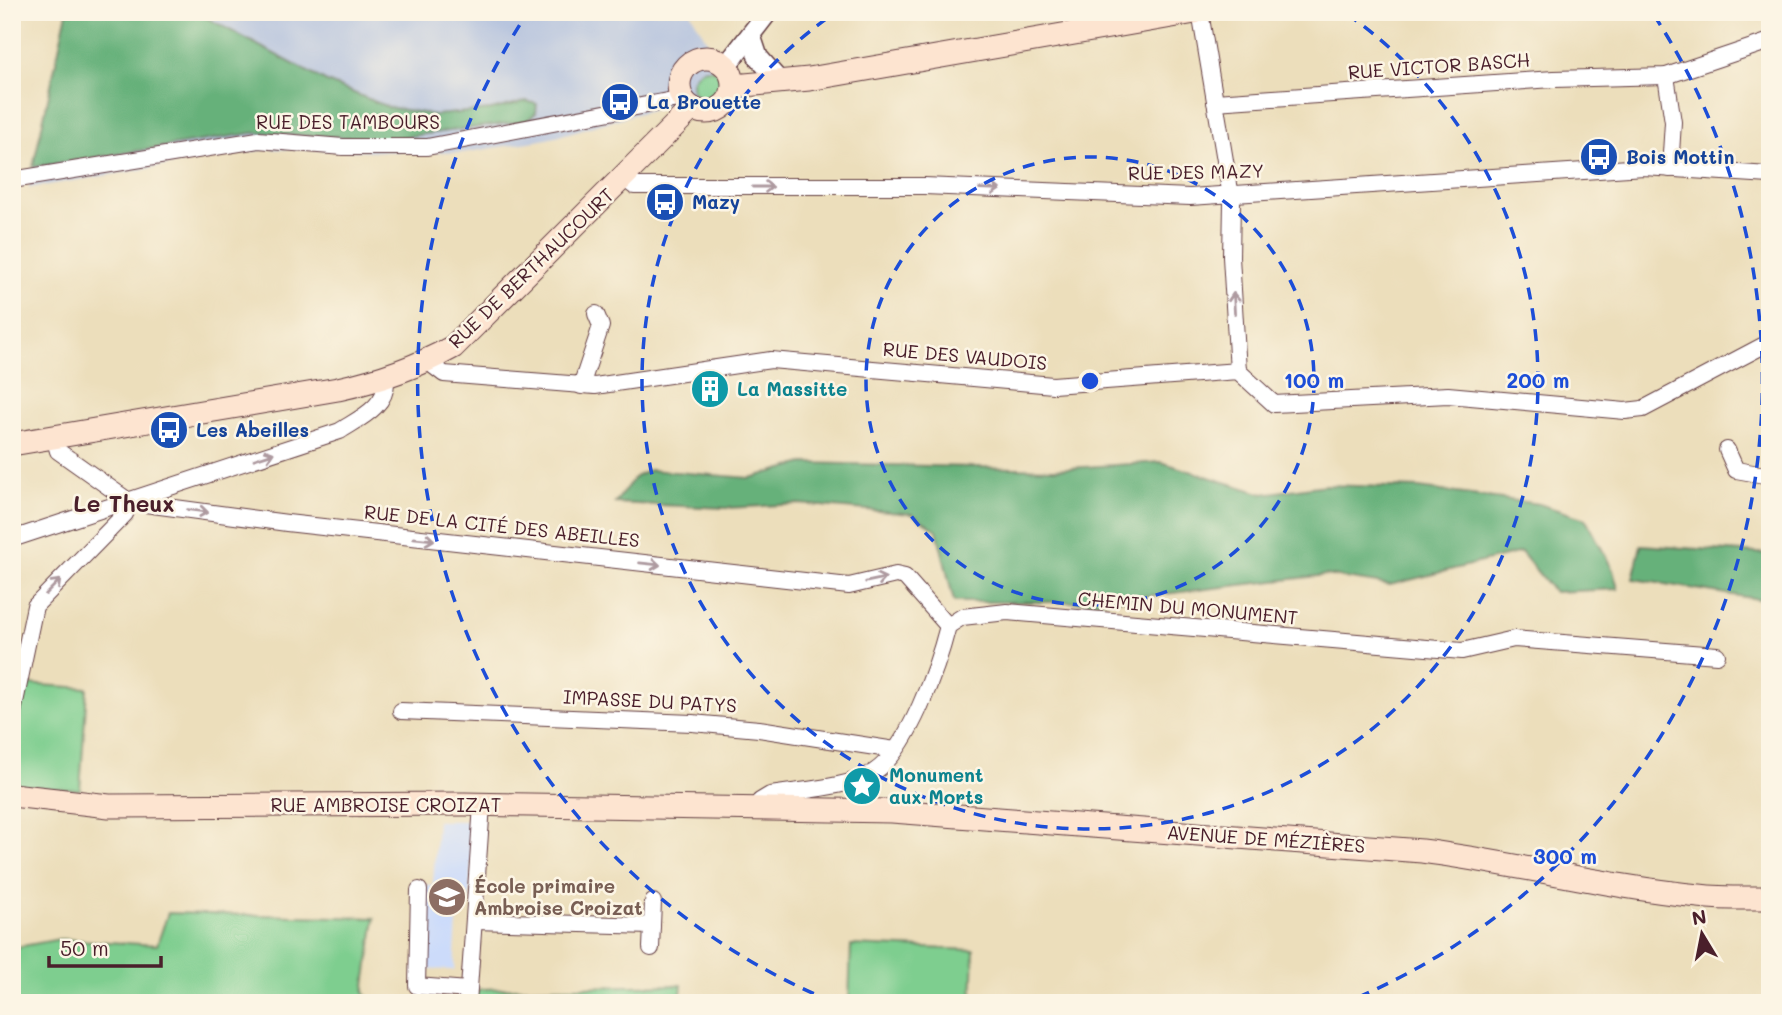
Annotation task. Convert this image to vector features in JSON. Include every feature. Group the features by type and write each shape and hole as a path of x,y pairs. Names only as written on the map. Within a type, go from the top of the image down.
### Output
{"main road":[{"path":"730,76 726,103 719,109 701,111 687,103 679,83 681,75 692,62 709,58 730,76 780,82 1198,12"},
{"name":"RUE DE BERTHAUCOURT","path":"12,444 386,379 427,361 453,347 624,178 687,103"},
{"name":"RUE AMBROISE CROIZAT","path":"12,795 122,806 482,805 759,808"},
{"name":"AVENUE DE MÉZIÈRES","path":"759,808 892,811 1422,851 1493,860 1702,897 1770,898"}],"street":[{"path":"730,76 751,36 768,12"},
{"path":"1198,12 1230,195 1238,371 1275,404 1448,395 1625,411 1643,409 1770,342"},
{"path":"751,36 758,57 780,82"},
{"name":"RUE VICTOR BASCH","path":"1215,102 1554,79 1666,76 1770,41"},
{"path":"1666,76 1673,122 1670,169"},
{"name":"RUE DES TAMBOURS","path":"12,180 258,140 343,147 427,147 687,103"},
{"name":"RUE DES MAZY","path":"624,178 634,186 924,186 1190,197 1644,167 1770,174"},
{"path":"581,386 601,326 596,314"},
{"name":"RUE DES VAUDOIS","path":"427,361 444,374 581,386 771,360 1053,385 1238,371"},
{"path":"12,539 340,431 376,406 386,392 386,379"},
{"name":"RUE DE LA CITÉ DES ABEILLES","path":"54,437 58,451 130,502 287,523 849,586 896,575 905,577 948,626"},
{"path":"1727,450 1736,470 1770,477"},
{"path":"12,717 34,606 125,514 130,502"},
{"name":"CHEMIN DU MONUMENT","path":"948,626 962,617 1007,612 1462,651 1514,639 1717,655"},
{"path":"759,808 760,801 770,795 853,781 873,773 895,750 940,658 948,626"},
{"name":"IMPASSE DU PATYS","path":"401,711 692,723 759,729 895,750"},
{"path":"419,890 417,986 468,996 482,805"},
{"path":"651,948 653,902"},
{"path":"474,920 652,926"}],"shaded area":[{"path":"67,12 690,12 712,49 711,93 547,139 462,153 269,149 29,188"},
{"name":"École primaire Ambroise Croizat","path":"437,821 474,821 469,904 458,904 454,970 424,969 425,891 427,885 433,885"}],"green space":[{"path":"67,12 196,12 327,82 388,107 435,115 491,110 526,101 537,104 536,113 526,121 388,139 253,133 33,167"},
{"path":"708,69 719,74 724,85 719,96 708,101 697,96 692,85 697,74"},
{"path":"1161,462 1263,494 1325,485 1419,488 1539,504 1586,519 1613,570 1618,589 1554,592 1521,552 1390,585 1326,575 1096,602 954,602 937,530 912,514 799,504 726,508 615,503 635,477 650,470 750,478 804,463 1054,469"},
{"path":"1641,545 1770,554 1770,601 1633,579"},
{"path":"23,684 87,688 80,790 12,785"},
{"path":"168,913 375,918 364,992 368,998 415,1003 12,1003 12,948 60,939 157,945"},
{"path":"851,945 974,950 972,1003 849,1003"},
{"path":"682,985 680,1003 467,1003 480,989"}],"place":[{"name":"La Brouette","path":"620,102"},
{"name":"Bois Mottin","path":"1599,157"},
{"name":"Mazy","path":"665,202"},
{"name":"La Massitte","path":"710,389"},
{"name":"Les Abeilles","path":"169,430"},
{"name":"Monument aux Morts","path":"862,786"},
{"name":"École primaire Ambroise Croizat","path":"447,897"}],"district":[{"name":"Le Theux","path":"124,504"}]}
